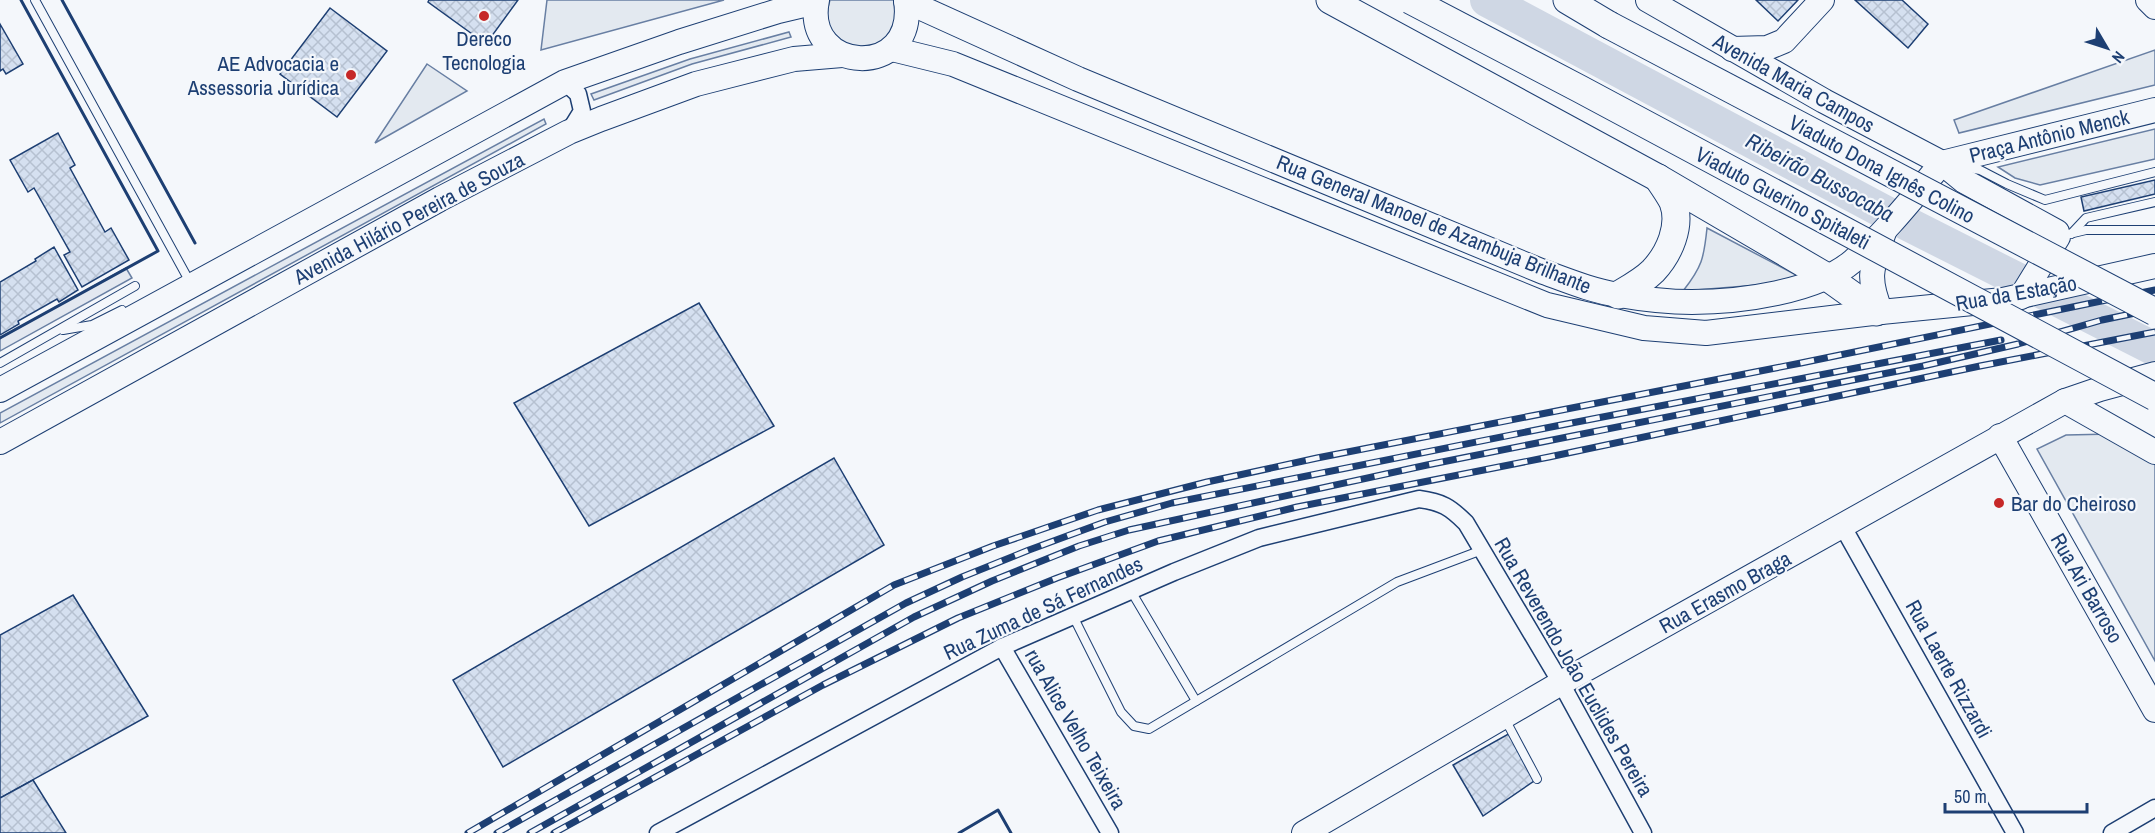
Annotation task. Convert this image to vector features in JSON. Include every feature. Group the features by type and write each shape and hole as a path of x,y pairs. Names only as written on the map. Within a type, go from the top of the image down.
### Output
{"main road":[{"path":"892,49 906,27 908,14 906,0"},
{"name":"Rua General Manoel de Azambuja Brilhante","path":"906,0 1078,79 1530,267 1586,287 1618,295 1692,302 1731,299 1804,287 1852,262 1942,163"},
{"path":"1330,0 1658,178 1827,277 1878,312"},
{"name":"Viaduto Guerino Spitaleti","path":"1410,0 2155,397"},
{"path":"1567,0 1597,14"},
{"name":"Avenida Maria Campos","path":"1648,0 1797,86 1942,163 1964,181 2065,236"},
{"path":"1732,49 1767,48 1784,41 1821,0"},
{"path":"2148,0 2155,8"},
{"name":"Avenida Hilário Pereira de Souza","path":"0,390 565,82 679,42 816,1"},
{"path":"816,1 817,27 823,39 842,56"},
{"name":"Viaduto Dona Ignês Colino","path":"1597,14 2155,312"},
{"path":"1784,41 1784,59 1797,86"},
{"name":"Avenida Hilário Pereira de Souza","path":"0,442 429,205 569,132 696,84 795,58 842,56 868,59 881,56 892,49"},
{"name":"Rua General Manoel de Azambuja Brilhante","path":"892,49 953,64 1547,306 1644,328 1706,333 1878,312"},
{"name":"Praça Antônio Menck","path":"1942,163 2155,110"},
{"path":"1618,295 1654,270 1671,244 1676,222 1673,203 1658,178"},
{"path":"1878,312 1871,277 1892,220"},
{"path":"2025,291 2065,236"},
{"name":"Rua da Estação","path":"1878,312 2025,291 2056,289 2155,266"},
{"name":"Rua Erasmo Braga","path":"1304,833 1561,683 1843,527 2064,401 2155,374"},
{"path":"2064,401 2155,452"},
{"name":"Rua Ari Barroso","path":"2000,436 2155,710"}],"street":[{"path":"565,82 578,94 582,111 569,132"},
{"name":"Rua Zuma de Sá Fernandes","path":"658,833 1002,647 1259,538 1419,499 1451,507 1466,524"},
{"name":"Rua Reverendo João Euclides Pereira","path":"1466,524 1561,683 1642,833"},
{"name":"Rua Laerte Rizzardi","path":"1843,527 2015,833"},
{"name":"rua Alice Velho Teixeira","path":"1002,647 1110,833"},
{"path":"2112,833 2155,808"}],"lane":[{"path":"35,0 192,285"},
{"path":"1942,163 1980,170 2045,200 2155,172"},
{"path":"2065,236 2086,218 2155,202"},
{"path":"2065,236 2098,229 2155,230"},
{"path":"0,363 135,286"},
{"path":"57,331 92,325 127,308 144,311"},
{"path":"1073,616 1121,712 1134,726 1149,729 1397,582 1482,550"},
{"path":"1131,591 1196,701"},
{"path":"1504,717 1537,779"}],"shaded area":[{"path":"547,0 724,0 541,50"},
{"path":"830,0 894,0 896,26 882,44 848,48 833,33 828,22"},
{"path":"789,32 791,37 692,64 594,100 591,94 690,59"},
{"path":"2155,50 2155,85 1959,133 1954,120"},
{"path":"427,64 467,91 375,143"},
{"path":"544,119 546,124 0,423 0,413"},
{"path":"2155,129 2155,159 2040,185 2015,178 1998,167"},
{"path":"1707,228 1798,276 1782,283 1683,291 1701,262"},
{"path":"126,268 132,278 0,351 0,338"},
{"path":"2112,434 2155,458 2155,661 2037,449 2066,435"}],"building":[{"path":"429,0 518,0 486,44 428,2"},
{"path":"1756,0 1798,0 1778,21"},
{"path":"1855,0 1902,0 1928,24 1908,48"},
{"path":"330,8 387,51 337,117 280,74"},
{"path":"0,24 23,64 6,74 3,69 0,71"},
{"path":"58,133 75,165 70,168 105,232 111,228 129,260 82,287 64,255 70,252 34,188 28,192 10,160"},
{"path":"2155,180 2155,194 2084,211 2081,197"},
{"path":"54,247 78,290 59,302 57,299 18,321 19,324 0,335 0,282 36,261 35,259"},
{"path":"699,303 774,426 589,526 514,403"},
{"path":"834,458 884,545 503,767 453,680"},
{"path":"73,595 148,716 0,798 0,635"},
{"path":"1512,732 1537,779 1483,816 1453,765"},
{"path":"33,780 66,833 0,833 0,798"}],"waterway":[{"name":"Ribeirão Bussocaba","path":"1487,0 1890,215 2155,349"}],"railway":[{"path":"468,833 894,585 993,546 1098,510 1207,482 1317,458 1801,363 2155,290"},
{"path":"530,833 914,617 992,581 1079,546 1129,530 1427,465 1923,366 2018,344 2102,320 2155,309"},
{"path":"554,833 823,685 958,618 1158,541 1297,507 2155,332"},
{"path":"497,833 906,603 962,577 1105,522 1172,503 2001,340"}],"wall":[{"path":"0,338 158,251 21,0"},
{"path":"62,0 195,243"},
{"path":"959,833 998,810 1011,833"}],"place":[{"name":"Dereco Tecnologia","path":"484,16"},
{"name":"AE Advocacia e Assessoria Jurídica","path":"351,75"},
{"name":"Bar do Cheiroso","path":"1999,503"}]}
